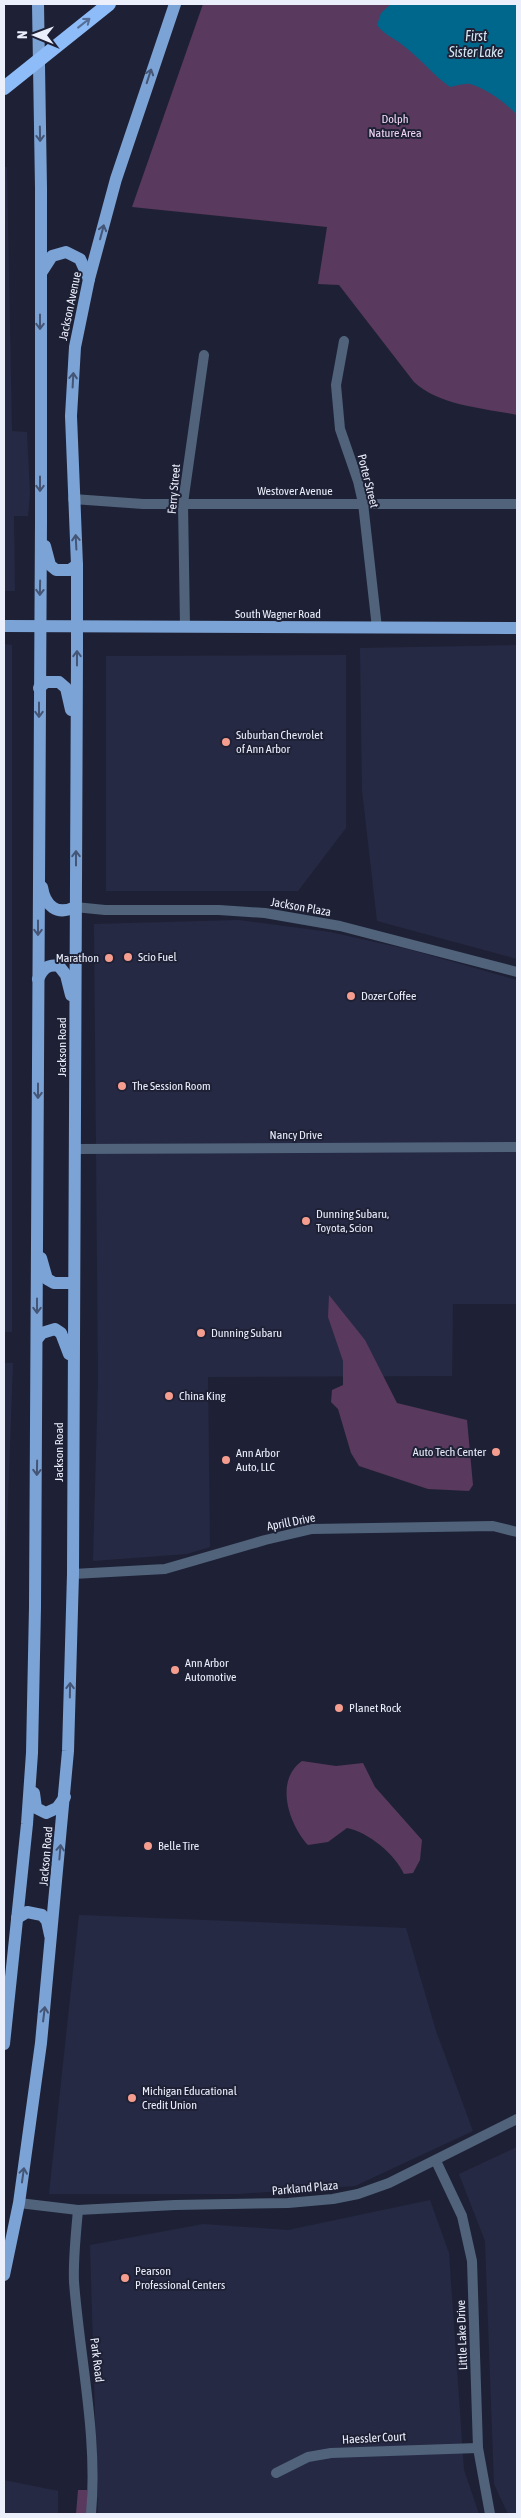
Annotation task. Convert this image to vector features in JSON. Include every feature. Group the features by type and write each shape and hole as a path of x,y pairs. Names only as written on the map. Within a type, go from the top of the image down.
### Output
{"highway":[{"path":"4,88 109,4"}],"main road":[{"name":"Jackson Avenue","path":"38,4 41,522 39,626"},
{"name":"Jackson Avenue","path":"77,626 72,376 75,347 89,279 116,179 175,4"},
{"path":"40,273 52,256 66,252 80,259 89,279"},
{"path":"41,522 50,565 56,570 62,571 77,565"},
{"name":"South Wagner Road","path":"4,626 517,628"},
{"name":"Jackson Road","path":"4,2044 32,1753 38,1338 39,626"},
{"name":"Jackson Road","path":"4,2275 19,2203 52,1942 65,1796 73,1574 72,1283 76,1016 77,626"},
{"path":"39,688 46,682 54,681 59,682 66,688 76,742"},
{"path":"38,862 42,892 47,904 63,912 75,907"},
{"path":"38,979 44,968 50,966 63,969 76,1016"},
{"path":"37,1241 47,1279 54,1283 72,1283"},
{"path":"38,1338 48,1330 55,1329 61,1333 67,1345 73,1374"},
{"path":"32,1753 36,1808 46,1813 51,1812 65,1796"},
{"path":"17,1918 27,1912 42,1915 47,1921 52,1942"},
{"path":"4,2212 10,2211 19,2203"}],"street":[{"name":"Porter Street","path":"344,341 336,386 340,429 358,481 363,503 376,628"},
{"name":"Ferry Street","path":"185,626 183,503 204,355"},
{"name":"Westover Avenue","path":"73,499 136,504 517,504"},
{"name":"Jackson Plaza","path":"75,907 105,910 219,910 265,913 340,926 517,972"},
{"name":"Nancy Drive","path":"74,1149 517,1147"},
{"name":"Aprill Drive","path":"73,1574 165,1569 312,1529 493,1526 517,1532"},
{"name":"Parkland Plaza","path":"19,2203 78,2210 320,2201 373,2189 436,2161 517,2119"},
{"name":"Little Lake Drive","path":"436,2161 462,2216 472,2261 478,2448 490,2514"},
{"name":"Park Road","path":"78,2210 74,2280 88,2382 93,2446 91,2514"},
{"name":"Haessler Court","path":"276,2473 308,2457 331,2453 478,2448"}],"shaded area":[{"path":"4,167 7,167 12,431 27,432 30,494 28,516 14,516 15,591 4,591"},
{"path":"4,644 12,645 12,1332 4,1332"},
{"path":"517,645 517,959 377,921 362,790 360,648"},
{"name":"Suburban Chevrolet of Ann Arbor","path":"346,655 346,828 298,891 106,891 106,656"},
{"path":"238,920 330,932 411,950 517,980 517,1304 453,1304 452,1376 208,1377 210,1547 187,1554 93,1561 98,1381 94,924"},
{"path":"4,1363 13,1363 4,1611"},
{"path":"79,1915 406,1928 436,2031 473,2131 355,2186 239,2194 49,2194"},
{"path":"517,2147 517,2514 508,2514 494,2484 485,2241 459,2174"},
{"path":"430,2200 449,2253 464,2470 479,2514 98,2514 90,2245 203,2224 288,2230"},
{"path":"4,2480 58,2491 58,2514 4,2514"}],"green space":[{"name":"Dolph Nature Area","path":"203,4 517,4 517,415 449,401 436,396 414,382 339,285 318,284 327,227 132,207"},
{"path":"329,1295 365,1340 397,1403 467,1420 473,1485 469,1491 428,1489 359,1466 351,1453 338,1409 331,1402 332,1390 343,1385 343,1361 328,1317"},
{"path":"302,1761 336,1766 363,1763 375,1787 422,1840 420,1860 413,1873 404,1874 388,1852 372,1839 355,1830 347,1828 328,1842 308,1845 295,1826 287,1803 288,1780 293,1769"},
{"path":"78,2490 87,2490 88,2514 76,2514"}],"water":[{"name":"First Sister Lake","path":"391,4 517,4 517,115 495,96 476,86 463,84 450,87 411,52 383,32 377,25 381,13"}],"place":[{"name":"Suburban Chevrolet of Ann Arbor","path":"226,742"},
{"name":"Scio Fuel","path":"128,957"},
{"name":"Marathon","path":"109,958"},
{"name":"Dozer Coffee","path":"351,996"},
{"name":"The Session Room","path":"122,1086"},
{"name":"Dunning Subaru, Toyota, Scion","path":"306,1221"},
{"name":"Dunning Subaru","path":"201,1333"},
{"name":"China King","path":"169,1396"},
{"name":"Auto Tech Center","path":"496,1452"},
{"name":"Ann Arbor Auto, LLC","path":"226,1460"},
{"name":"Ann Arbor Automotive","path":"175,1670"},
{"name":"Planet Rock","path":"339,1708"},
{"name":"Belle Tire","path":"148,1846"},
{"name":"Michigan Educational Credit Union","path":"132,2098"},
{"name":"Pearson Professional Centers","path":"125,2278"}]}
